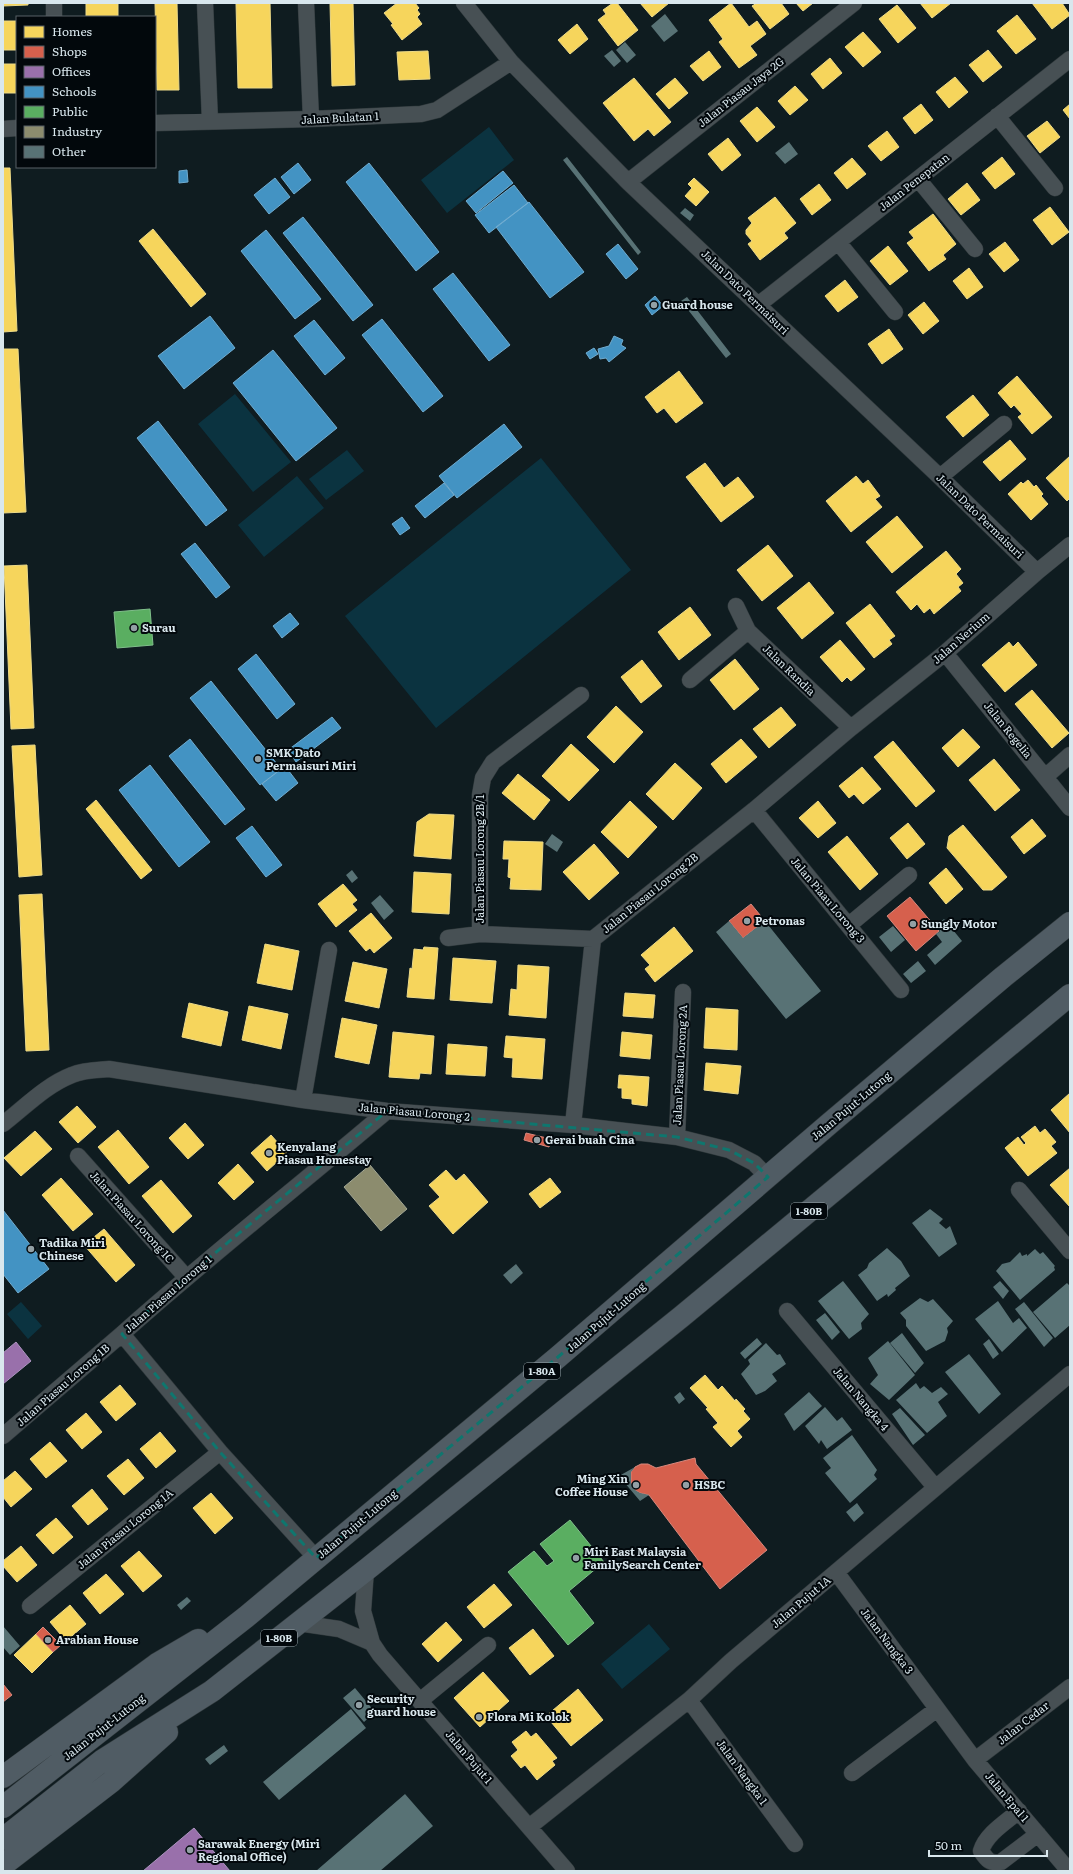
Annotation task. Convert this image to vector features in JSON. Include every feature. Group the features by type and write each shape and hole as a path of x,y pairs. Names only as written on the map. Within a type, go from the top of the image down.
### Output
{"highway":[{"name":"Jalan Pujut-Lutong","path":"3,1807 268,1599 552,1362 985,992 1070,923"},
{"name":"1-80B","path":"3,1839 103,1760 212,1691 366,1570 681,1317 1070,995"},
{"path":"3,1777 157,1664 268,1599"},
{"path":"3,1865 111,1782 212,1691"}],"street":[{"path":"54,3 54,16"},
{"path":"205,3 210,121"},
{"path":"306,3 311,119"},
{"name":"Jalan Dato Permaisuri","path":"464,3 511,62 628,182 940,477 1037,572"},
{"name":"Jalan Piasau Jaya 2G","path":"628,182 854,3"},
{"name":"Jalan Penepatan","path":"758,305 1070,59"},
{"name":"Jalan Bulatan 1","path":"156,123 311,119 421,114 437,110 511,62"},
{"path":"997,116 1055,188"},
{"path":"3,129 16,128"},
{"path":"918,179 975,249"},
{"path":"838,242 895,312"},
{"path":"940,477 1004,424"},
{"name":"Jalan Nerium","path":"851,728 945,652 1070,545"},
{"name":"Jalan Randia","path":"736,606 748,631 851,728"},
{"path":"690,680 748,631"},
{"name":"Jalan Regelia","path":"945,652 1070,808"},
{"name":"Jalan Piasau Lorong 2B/1","path":"582,695 493,762 483,778 480,795 480,934 593,939"},
{"name":"Jalan Piasau Lorong 2B","path":"573,1125 593,939 754,810 851,728"},
{"path":"1045,776 1070,755"},
{"name":"Jalan Piaau Lorong 3","path":"754,810 902,990"},
{"path":"849,925 909,875"},
{"path":"448,938 480,934"},
{"path":"303,1100 329,950"},
{"name":"Jalan Piasau Lorong 2A","path":"677,1138 683,992"},
{"name":"Jalan Piasau Lorong 2","path":"3,1124 54,1083 73,1074 90,1070 109,1069 303,1100 387,1111 573,1125 677,1138 729,1150 754,1163 768,1177"},
{"name":"Jalan Piasau Lorong 1","path":"316,1558 220,1452 122,1334 186,1277 321,1168 387,1111"},
{"name":"Jalan Piasau Lorong 1C","path":"78,1156 186,1277"},
{"path":"1019,1190 1070,1251"},
{"name":"Jalan Nangka 4","path":"787,1312 935,1487"},
{"name":"Jalan Piasau Lorong 1B","path":"3,1436 122,1334"},
{"name":"Jalan Pujut 1A","path":"529,1827 689,1700 731,1661 1070,1374"},
{"name":"Jalan Piasau Lorong 1A","path":"30,1606 220,1452"},
{"name":"Jalan Pujut 1","path":"366,1570 363,1611 372,1643 380,1655 421,1700 567,1871"},
{"name":"Jalan Nangka 3","path":"836,1572 975,1760"},
{"path":"298,1623 339,1629 372,1643"},
{"path":"421,1700 488,1645"},
{"name":"Jalan Cedar","path":"975,1760 1070,1687"},
{"name":"Jalan Nangka 1","path":"689,1700 795,1844"},
{"path":"852,1773 938,1709"},
{"name":"Jalan Epal 1","path":"975,1760 1069,1871"},
{"path":"1018,1811 987,1839 981,1851 988,1861 994,1863 1001,1862 1038,1834"}],"highlighted area":[{"path":"387,1111 677,1137 729,1150 754,1163 768,1177 558,1357 316,1558 220,1452 122,1334 186,1277"}],"shaded area":[{"path":"489,127 514,160 447,213 421,180"},
{"path":"235,394 291,462 253,492 198,424"},
{"path":"347,450 364,471 326,500 309,479"},
{"path":"541,458 631,570 436,728 345,616"},
{"path":"297,476 324,508 264,557 238,525"},
{"path":"21,1302 42,1326 28,1339 7,1314"},
{"path":"649,1624 670,1649 622,1689 601,1664"}],"building: Homes":[{"path":"3,3 28,3 28,5 3,6"},
{"path":"86,3 118,3 118,16 86,16"},
{"path":"155,3 177,3 179,90 157,90"},
{"path":"236,3 270,3 272,88 238,88"},
{"path":"330,3 353,3 355,85 332,86"},
{"path":"397,3 415,3 419,8 417,10 420,14 417,17 422,24 402,40 391,25 393,24 384,13"},
{"path":"613,3 617,3 638,30 618,46 598,20 606,14 603,10"},
{"path":"640,3 669,3 652,17"},
{"path":"731,3 749,27 757,21 766,34 750,46 757,55 739,68 719,42 723,39 709,20"},
{"path":"757,3 781,3 789,14 770,29 752,6"},
{"path":"796,3 813,3 803,11"},
{"path":"920,3 951,3 932,18"},
{"path":"1032,3 1062,3 1070,15 1052,29"},
{"path":"897,5 916,28 898,43 879,19"},
{"path":"1017,15 1036,39 1016,54 997,31"},
{"path":"3,21 16,21 16,50 3,50"},
{"path":"577,24 588,39 570,54 558,40"},
{"path":"863,32 881,52 863,67 845,47"},
{"path":"988,50 1002,67 983,82 969,65"},
{"path":"428,51 430,79 399,80 397,52"},
{"path":"709,51 721,67 703,81 690,66"},
{"path":"830,58 842,73 823,89 811,74"},
{"path":"3,64 16,64 16,93 3,93"},
{"path":"955,77 968,92 949,108 936,92"},
{"path":"634,78 671,122 654,136 648,129 634,141 603,103"},
{"path":"675,78 688,93 669,109 656,94"},
{"path":"795,86 808,100 790,115 778,101"},
{"path":"921,104 933,120 915,134 903,118"},
{"path":"1070,104 1070,119 1063,110"},
{"path":"757,107 775,127 757,142 740,121"},
{"path":"1047,121 1060,137 1040,153 1027,136"},
{"path":"887,131 899,147 881,161 868,146"},
{"path":"728,138 741,155 722,171 708,154"},
{"path":"1002,157 1015,174 995,189 982,173"},
{"path":"852,158 866,174 847,189 834,173"},
{"path":"3,168 10,168 17,331 3,332"},
{"path":"694,178 709,192 696,206 685,196 692,188 688,184"},
{"path":"967,183 980,200 961,215 948,199"},
{"path":"819,184 831,200 812,215 800,199"},
{"path":"775,197 796,223 784,233 788,238 760,260 748,244 752,241 746,234 746,230 752,223 748,218"},
{"path":"1050,207 1069,232 1052,245 1033,220"},
{"path":"933,214 956,244 943,255 946,259 929,271 907,243 914,238 909,232"},
{"path":"153,229 206,294 191,307 139,241"},
{"path":"1005,242 1019,260 1004,272 989,254"},
{"path":"888,246 908,271 890,285 870,261"},
{"path":"969,268 983,287 967,299 953,281"},
{"path":"845,280 858,297 838,312 825,296"},
{"path":"924,302 939,321 923,334 908,315"},
{"path":"889,329 903,349 882,364 868,344"},
{"path":"3,349 18,349 26,512 3,513"},
{"path":"679,371 703,403 676,423 664,408 657,413 645,397"},
{"path":"1017,376 1052,417 1032,434 1018,417 1022,414 1014,405 1011,408 998,393"},
{"path":"973,395 989,415 963,437 946,417"},
{"path":"1010,440 1026,459 1000,481 983,462"},
{"path":"1070,456 1070,498 1067,501 1046,478"},
{"path":"705,463 724,488 738,477 754,497 721,522 686,477"},
{"path":"856,476 863,484 868,480 880,496 875,499 882,507 851,532 826,501"},
{"path":"1028,480 1034,487 1036,485 1043,494 1041,496 1048,504 1031,520 1008,494 1021,482 1023,484"},
{"path":"897,516 923,547 892,573 866,542"},
{"path":"768,545 793,576 762,601 737,570"},
{"path":"946,551 961,569 956,574 963,583 958,587 961,591 934,614 930,608 924,613 917,604 911,610 896,592"},
{"path":"27,565 34,728 11,729 4,566"},
{"path":"809,582 834,613 802,639 777,608"},
{"path":"870,604 895,636 889,640 892,644 874,658 846,623"},
{"path":"690,607 711,635 679,660 658,632"},
{"path":"840,640 865,669 851,681 847,677 842,682 820,657"},
{"path":"1009,642 1013,647 1018,642 1037,665 1005,692 982,665"},
{"path":"735,659 759,689 734,710 710,680"},
{"path":"642,660 662,686 641,703 621,677"},
{"path":"1032,690 1069,733 1052,748 1015,704"},
{"path":"616,706 643,732 614,763 587,737"},
{"path":"781,707 796,725 769,748 753,729"},
{"path":"963,729 980,747 958,767 942,748"},
{"path":"741,739 757,757 726,783 711,764"},
{"path":"893,741 935,791 916,807 874,757"},
{"path":"571,744 599,770 569,801 542,776"},
{"path":"35,745 42,875 19,877 12,746"},
{"path":"994,759 1020,790 995,811 969,780"},
{"path":"675,763 702,788 673,820 646,794"},
{"path":"862,767 881,789 863,804 854,794 849,798 839,786"},
{"path":"518,774 550,800 534,820 502,793"},
{"path":"96,800 152,870 141,879 86,809"},
{"path":"630,801 657,827 628,858 601,832"},
{"path":"818,801 836,823 818,838 799,818"},
{"path":"429,814 454,815 451,859 414,856 417,822"},
{"path":"1032,819 1046,836 1024,854 1011,837"},
{"path":"908,823 925,844 907,859 890,838"},
{"path":"963,825 1007,877 992,890 983,890 947,848 949,836"},
{"path":"847,836 878,874 860,890 828,852"},
{"path":"504,841 543,842 541,890 510,889 511,878 508,877 509,859 503,859"},
{"path":"594,844 619,873 589,900 563,872"},
{"path":"946,868 963,889 946,904 929,883"},
{"path":"414,872 451,874 449,914 412,912"},
{"path":"343,884 357,900 352,904 357,910 336,927 318,904"},
{"path":"42,894 49,1050 26,1051 19,895"},
{"path":"371,913 392,938 374,953 370,948 366,951 349,931"},
{"path":"674,927 693,951 655,982 645,969 650,965 641,955"},
{"path":"265,944 299,951 292,990 257,983"},
{"path":"424,947 438,948 434,999 407,997 410,968 412,969 414,949 423,950"},
{"path":"453,958 496,961 492,1003 450,1000"},
{"path":"353,962 387,969 379,1008 345,1001"},
{"path":"518,965 549,967 546,1018 509,1015 511,989 517,990"},
{"path":"625,993 655,995 653,1018 623,1016"},
{"path":"189,1003 228,1012 221,1046 182,1037"},
{"path":"249,1006 288,1014 281,1049 242,1040"},
{"path":"706,1008 738,1010 737,1050 704,1048"},
{"path":"342,1018 377,1025 369,1064 335,1057"},
{"path":"393,1032 434,1036 431,1074 420,1073 419,1079 389,1077"},
{"path":"622,1032 652,1035 650,1059 620,1056"},
{"path":"506,1036 545,1039 542,1079 512,1077 513,1058 504,1057"},
{"path":"448,1044 487,1047 485,1076 446,1074"},
{"path":"706,1063 741,1066 738,1094 704,1090"},
{"path":"619,1075 649,1077 647,1106 632,1104 632,1099 622,1098 622,1088 618,1088"},
{"path":"1070,1093 1070,1133 1051,1110"},
{"path":"77,1106 96,1127 78,1143 59,1122"},
{"path":"185,1123 204,1145 188,1159 169,1138"},
{"path":"1035,1126 1040,1133 1045,1129 1056,1142 1051,1146 1057,1153 1028,1176 1005,1148 1018,1137 1024,1145 1026,1143 1021,1137"},
{"path":"118,1130 149,1167 129,1184 98,1147"},
{"path":"35,1131 52,1149 21,1176 4,1158"},
{"name":"Kenyalang Piasau Homestay","path":"271,1135 287,1153 267,1171 251,1153"},
{"path":"238,1164 254,1182 234,1200 218,1183"},
{"path":"1070,1168 1070,1207 1050,1185"},
{"path":"446,1170 456,1181 464,1174 488,1202 453,1234 429,1206 440,1197 429,1185"},
{"path":"61,1178 93,1214 73,1231 42,1195"},
{"path":"550,1178 561,1192 540,1208 529,1194"},
{"path":"161,1180 192,1216 173,1233 142,1196"},
{"path":"104,1229 135,1265 116,1282 84,1245"},
{"path":"705,1375 718,1390 722,1386 735,1401 736,1399 745,1409 743,1411 750,1419 737,1431 742,1437 731,1447 713,1427 718,1423 706,1409 708,1408 690,1388"},
{"path":"120,1385 136,1404 116,1421 100,1402"},
{"path":"86,1413 102,1432 82,1449 66,1430"},
{"path":"160,1432 176,1451 156,1468 140,1449"},
{"path":"50,1442 67,1461 46,1478 30,1459"},
{"path":"128,1459 144,1478 124,1495 107,1476"},
{"path":"15,1471 32,1489 11,1507 3,1497 3,1481"},
{"path":"92,1489 108,1509 88,1525 72,1506"},
{"path":"211,1493 233,1518 215,1534 193,1508"},
{"path":"56,1518 73,1537 53,1554 36,1535"},
{"path":"21,1546 37,1565 17,1582 3,1566 3,1561"},
{"path":"139,1551 162,1576 143,1592 121,1566"},
{"path":"106,1574 124,1594 100,1614 83,1593"},
{"path":"494,1584 512,1605 484,1628 467,1607"},
{"path":"70,1605 86,1624 66,1641 50,1622"},
{"path":"446,1622 462,1640 438,1662 422,1644"},
{"path":"533,1629 554,1656 530,1675 509,1648"},
{"path":"36,1634 53,1652 32,1673 14,1655"},
{"path":"483,1672 509,1701 480,1727 454,1698"},
{"path":"578,1689 603,1720 571,1746 546,1716"},
{"path":"526,1731 531,1737 536,1733 557,1758 552,1761 555,1765 537,1780 525,1765 521,1768 511,1756 518,1750 512,1742"}],"building: Shops":[{"name":"Sungly Motor","path":"910,897 939,931 916,951 887,916"},
{"name":"Petronas","path":"751,904 765,921 743,938 729,921"},
{"name":"Gerai buah Cina","path":"526,1133 551,1139 549,1147 524,1140"},
{"path":"695,1458 696,1464 767,1550 720,1589 649,1495 635,1490 631,1483 631,1472 635,1467 641,1464 648,1464 656,1468"},
{"name":"Arabian House","path":"43,1627 61,1645 53,1652 36,1634"},
{"path":"3,1684 12,1695 3,1702"}],"building: Offices":[{"path":"16,1342 31,1361 3,1384 3,1353"},
{"name":"Sarawak Energy (Miri Regional Office)","path":"194,1828 230,1871 143,1871"}],"building: Schools":[{"path":"298,163 311,180 294,194 281,177"},
{"path":"369,163 439,252 416,271 346,182"},
{"path":"187,170 188,182 179,183 179,171"},
{"path":"503,171 513,183 476,213 466,201"},
{"path":"275,178 290,197 269,214 254,195"},
{"path":"514,185 528,203 489,233 475,215"},
{"path":"529,202 584,272 550,298 496,227"},
{"path":"303,217 373,305 353,321 283,233"},
{"path":"266,230 321,299 295,319 241,251"},
{"path":"618,244 638,269 626,279 606,254"},
{"path":"453,273 510,345 489,361 433,289"},
{"name":"Guard house","path":"655,296 663,306 652,315 645,305"},
{"path":"210,316 235,348 184,389 158,356"},
{"path":"382,319 443,396 423,412 362,335"},
{"path":"314,320 345,358 325,375 294,336"},
{"path":"614,336 623,340 621,345 626,348 609,362 606,358 600,359 598,349 609,346"},
{"path":"594,348 598,354 590,359 586,353"},
{"path":"273,350 337,428 296,461 233,383"},
{"path":"158,421 227,510 206,526 137,438"},
{"path":"504,424 522,447 457,498 439,476"},
{"path":"444,483 454,495 425,518 415,506"},
{"path":"402,517 410,528 400,535 392,524"},
{"path":"195,543 230,587 216,598 181,554"},
{"path":"290,613 299,624 282,638 273,626"},
{"path":"256,654 295,704 277,719 238,669"},
{"path":"211,681 281,769 260,785 190,698"},
{"path":"332,717 341,728 296,762 288,750"},
{"path":"190,739 245,809 225,825 169,756"},
{"path":"150,765 210,842 179,867 119,790"},
{"path":"285,766 298,783 276,801 262,784"},
{"path":"252,826 282,865 266,877 236,838"},
{"path":"3,1210 49,1269 18,1293 3,1274"}],"building: Public":[{"name":"Surau","path":"150,609 153,645 117,648 114,612"},
{"path":"570,1520 604,1562 569,1591 594,1623 568,1645 508,1572 534,1551 547,1566 554,1561 540,1544"}],"building: Industry":[{"path":"370,1165 407,1209 381,1231 344,1187"}],"building: Other":[{"path":"665,14 678,31 664,42 651,26"},
{"path":"625,42 636,55 627,63 616,50"},
{"path":"612,50 621,61 614,67 604,56"},
{"path":"789,142 798,154 785,164 775,153"},
{"path":"567,157 641,252 638,255 563,160"},
{"path":"685,208 694,215 690,221 680,213"},
{"path":"687,297 731,354 726,358 681,301"},
{"path":"552,834 563,842 557,852 545,844"},
{"path":"352,870 358,878 352,883 346,875"},
{"path":"380,895 394,911 384,920 371,903"},
{"path":"944,919 962,941 935,965 927,955 942,942 936,934 940,931 935,926"},
{"path":"729,921 743,938 765,921 821,991 786,1019 716,932"},
{"path":"893,926 905,940 891,952 879,937"},
{"path":"918,961 926,971 911,983 903,974"},
{"path":"930,1209 943,1219 939,1223 946,1229 950,1226 957,1244 939,1257 912,1223"},
{"path":"887,1248 901,1261 910,1276 895,1288 896,1290 888,1297 887,1294 877,1301 858,1275 867,1268 869,1263"},
{"path":"1035,1249 1040,1254 1043,1252 1055,1266 1055,1270 1020,1300 996,1271 1002,1264 1010,1262 1020,1252 1022,1256 1027,1254 1027,1256"},
{"path":"516,1264 523,1273 511,1284 503,1275"},
{"path":"843,1281 869,1314 861,1323 862,1329 849,1339 818,1301"},
{"path":"1000,1281 1009,1291 1003,1299 993,1287"},
{"path":"1067,1283 1070,1286 1070,1325 1055,1338 1033,1312"},
{"path":"920,1298 928,1302 933,1299 953,1321 947,1328 948,1332 945,1341 926,1351 906,1326 906,1320 900,1313"},
{"path":"998,1301 1013,1323 1019,1318 1027,1328 1002,1352 975,1319"},
{"path":"1024,1302 1053,1338 1044,1347 1015,1309"},
{"path":"825,1313 840,1332 832,1340 816,1320"},
{"path":"902,1333 924,1363 915,1373 890,1343"},
{"path":"757,1338 762,1344 745,1359 740,1353"},
{"path":"989,1339 999,1354 993,1359 983,1344"},
{"path":"888,1341 915,1375 889,1400 870,1384 878,1375 868,1358"},
{"path":"766,1343 777,1355 780,1354 786,1364 772,1374 777,1381 765,1391 756,1395 741,1374 750,1364 748,1360"},
{"path":"969,1354 1001,1394 979,1414 945,1372"},
{"path":"916,1383 920,1389 924,1386 932,1393 941,1387 948,1394 938,1402 947,1416 927,1433 896,1400"},
{"path":"680,1392 685,1399 679,1404 674,1397"},
{"path":"809,1392 822,1406 794,1431 784,1414"},
{"path":"825,1407 837,1421 842,1417 852,1430 827,1449 821,1440 819,1444 805,1426"},
{"path":"900,1408 925,1435 913,1445 892,1414"},
{"path":"852,1435 877,1470 874,1475 877,1479 850,1503 825,1473 831,1468 823,1458"},
{"path":"635,1467 631,1472 631,1483 635,1490 649,1495 640,1501 619,1476"},
{"path":"857,1503 864,1513 854,1522 846,1512"},
{"path":"187,1597 191,1601 181,1610 177,1605"},
{"path":"3,1626 20,1646 10,1655 3,1647"},
{"name":"Security guard house","path":"355,1688 375,1712 364,1722 343,1698"},
{"path":"351,1709 366,1728 279,1800 263,1782"},
{"path":"224,1745 228,1751 210,1765 205,1759"},
{"path":"405,1794 433,1826 380,1871 316,1871"}],"place":[{"name":"Guard house","path":"654,305"},
{"name":"Surau","path":"134,628"},
{"name":"SMK Dato Permaisuri Miri","path":"258,759"},
{"name":"Petronas","path":"747,921"},
{"name":"Sungly Motor","path":"913,924"},
{"name":"Gerai buah Cina","path":"537,1140"},
{"name":"Kenyalang Piasau Homestay","path":"269,1153"},
{"name":"Tadika Miri Chinese","path":"31,1249"},
{"name":"Ming Xin Coffee House","path":"636,1485"},
{"name":"HSBC","path":"686,1485"},
{"name":"Miri East Malaysia FamilySearch Center","path":"576,1558"},
{"name":"Arabian House","path":"48,1640"},
{"name":"Security guard house","path":"359,1705"},
{"name":"Flora Mi Kolok","path":"479,1717"},
{"name":"Sarawak Energy (Miri Regional Office)","path":"190,1850"}]}
